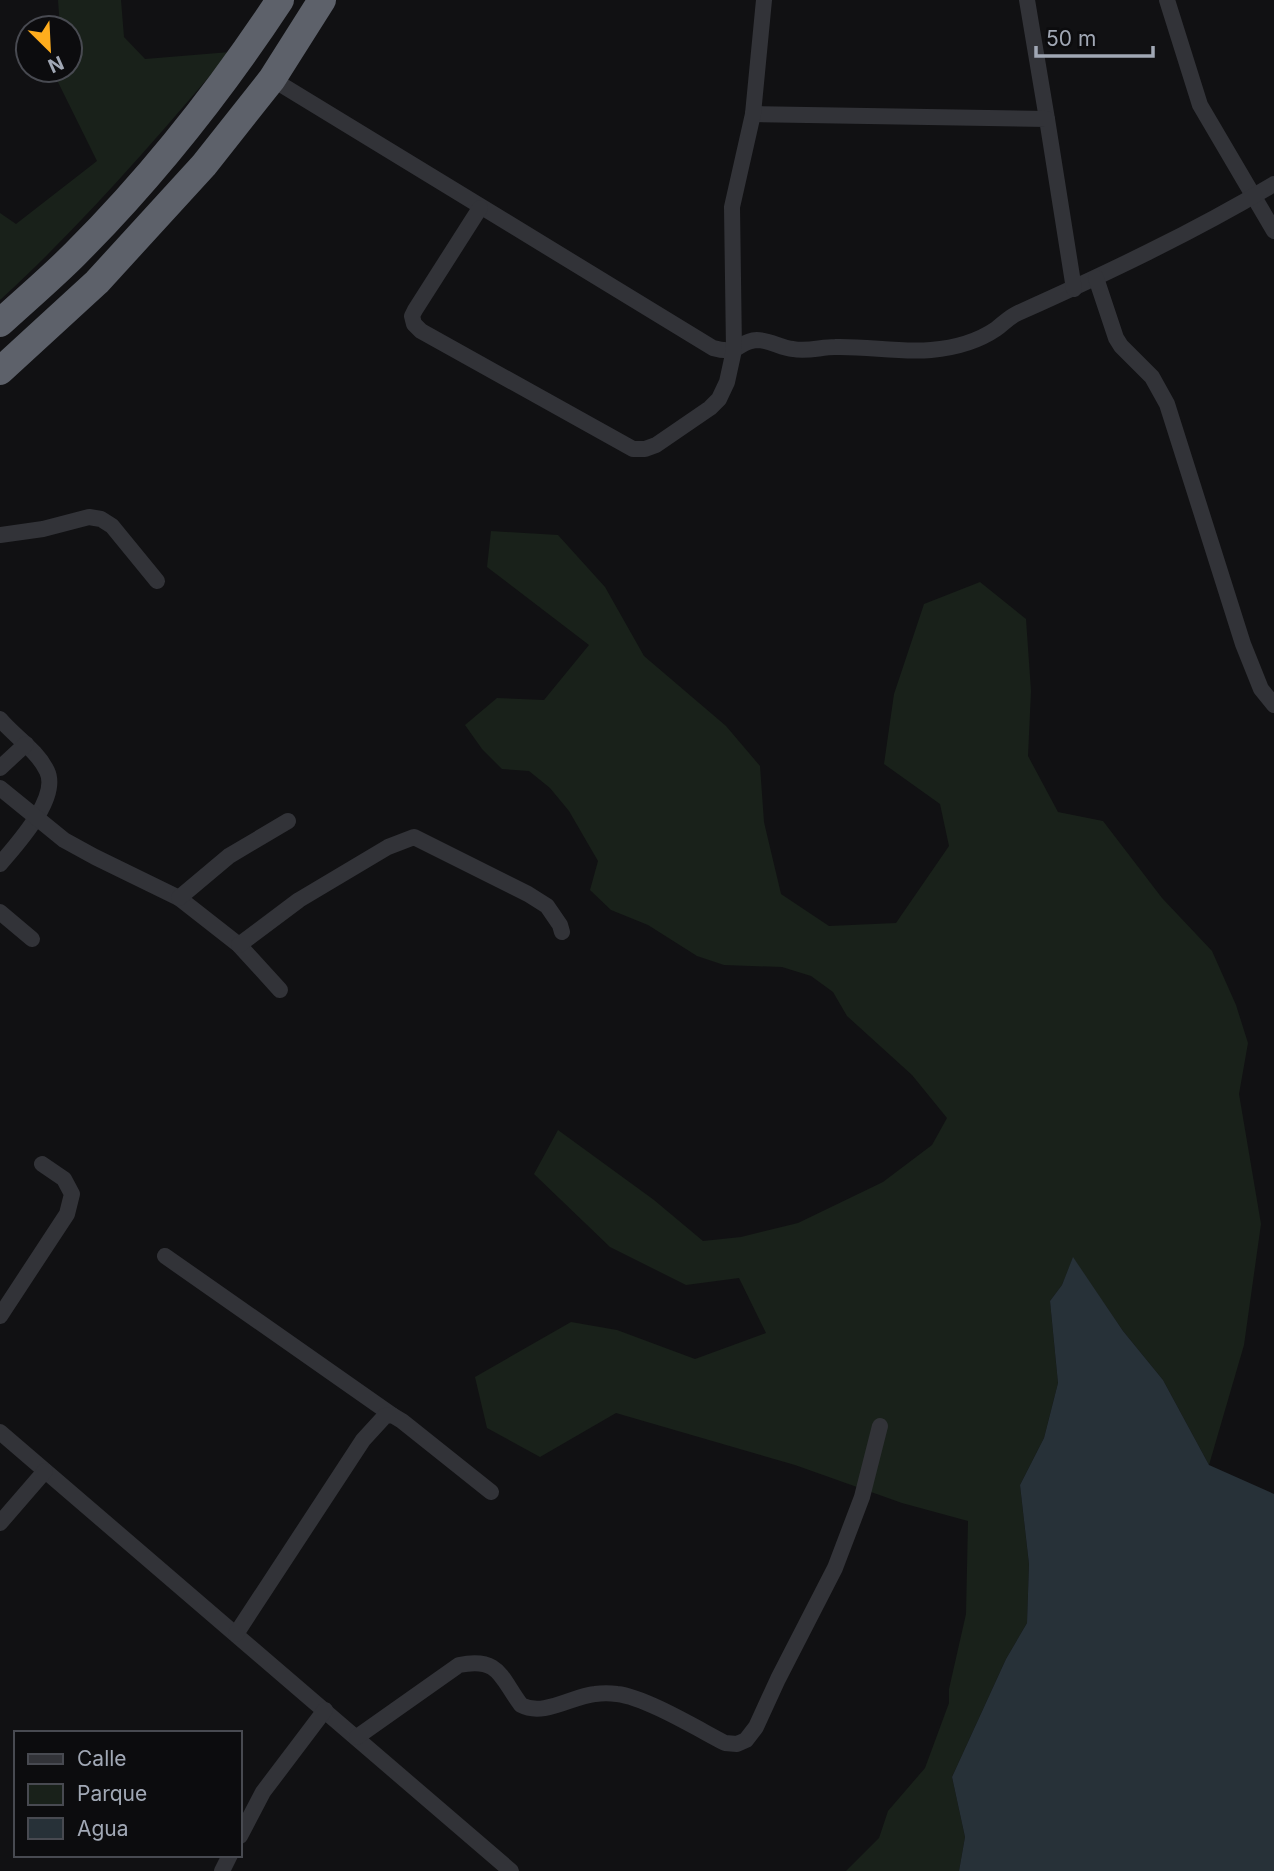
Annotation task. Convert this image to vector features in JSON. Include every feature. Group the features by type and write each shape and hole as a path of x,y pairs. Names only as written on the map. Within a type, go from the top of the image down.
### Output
{"highway":[{"path":"0,323 75,254 173,147 243,57 280,0"},
{"path":"0,371 97,282 204,165 272,79 322,0"}],"street":[{"path":"480,208 412,316 414,324 421,331 633,449 656,445 710,408 719,399 727,382 734,350 732,207 753,114 764,0"},
{"path":"1027,0 1074,289"},
{"path":"1167,0 1200,105 1274,231"},
{"path":"272,79 480,208 713,348 725,352 746,342 758,340 804,350 834,346 930,350 970,342 994,330 1013,315 1074,289 1203,225 1274,184"},
{"path":"753,114 1047,119"},
{"path":"1097,278 1116,338 1152,377 1167,404 1243,644 1261,689 1274,705"},
{"path":"0,536 43,529 89,517 101,519 112,526 157,581"},
{"path":"0,719 26,744 47,770 49,779 47,796 36,818 0,864"},
{"path":"0,768 26,744"},
{"path":"0,788 64,840 95,858 179,898 239,945 280,990"},
{"path":"179,898 229,856 288,821"},
{"path":"239,945 299,900 388,847 414,837 547,906 562,932"},
{"path":"0,912 32,939"},
{"path":"0,1316 67,1214 72,1194 64,1179 42,1164"},
{"path":"165,1256 392,1416 491,1492"},
{"path":"236,1634 363,1440 385,1416 392,1416"},
{"path":"357,1737 459,1665 474,1662 494,1667 521,1705 526,1707 545,1707 594,1693 618,1694 635,1698 725,1743 737,1744 746,1740 756,1727 778,1678 835,1568 862,1497 880,1426"},
{"path":"0,1432 511,1871"},
{"path":"0,1523 45,1471"},
{"path":"242,1832 263,1792 325,1710"}],"green space":[{"path":"58,0 121,0 124,37 145,59 230,52 90,211 0,300 0,213 16,224 97,161 59,84 84,84 84,14 59,14"},
{"path":"491,531 558,535 605,587 644,656 726,726 760,766 764,822 781,894 829,926 896,923 949,846 940,804 884,764 894,694 924,604 980,582 1026,619 1031,691 1028,756 1058,812 1103,821 1162,898 1212,951 1236,1005 1248,1043 1239,1094 1261,1224 1244,1345 1209,1465 1163,1380 1123,1331 1073,1258 1062,1285 1050,1301 1058,1383 1044,1438 1020,1485 1029,1564 1027,1623 1006,1659 952,1777 965,1837 959,1871 846,1871 879,1838 888,1811 925,1768 949,1703 949,1689 966,1614 968,1521 902,1503 795,1465 616,1413 540,1457 487,1428 475,1377 571,1322 617,1330 695,1359 766,1333 739,1278 686,1285 610,1247 534,1174 558,1130 654,1200 703,1241 741,1237 798,1223 883,1182 932,1145 947,1118 912,1075 847,1016 833,992 811,976 782,967 724,965 697,956 648,925 611,910 590,890 598,861 569,811 550,788 529,771 502,769 482,749 465,725 497,698 544,700 589,645 487,567"}],"water":[{"path":"1073,1257 1123,1331 1163,1380 1209,1465 1274,1494 1274,1871 959,1871 965,1837 952,1777 1006,1659 1027,1623 1029,1564 1020,1485 1044,1438 1058,1383 1050,1301 1062,1285"}]}
